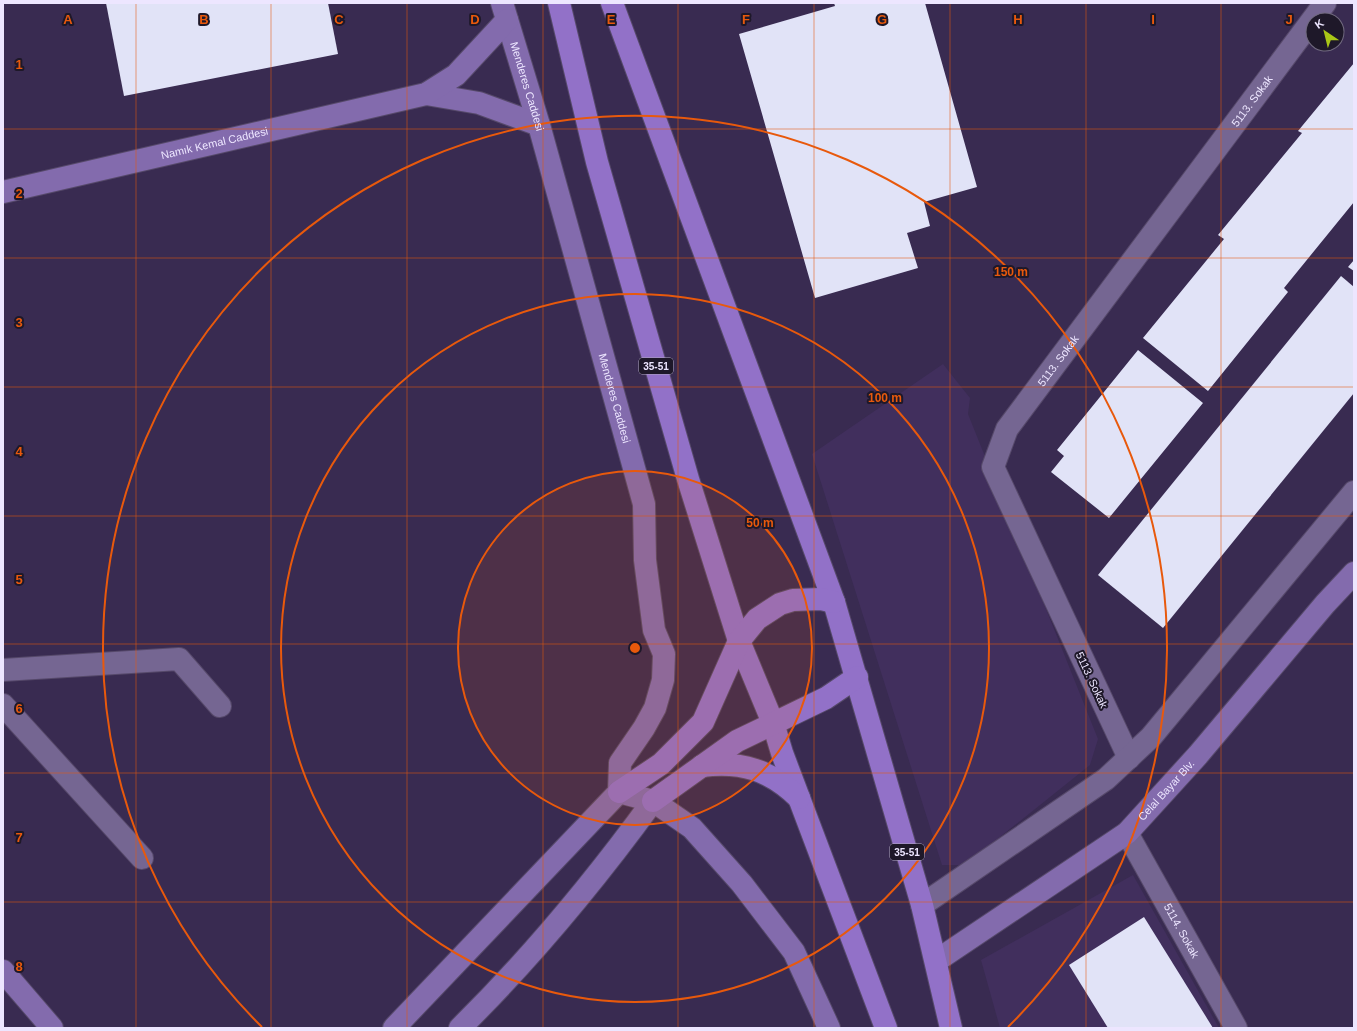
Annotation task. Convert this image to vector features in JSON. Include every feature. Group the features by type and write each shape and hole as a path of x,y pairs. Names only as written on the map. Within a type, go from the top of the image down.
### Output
{"main road":[{"name":"35-51","path":"559,3 597,162 688,479 739,641 773,723 886,1028"},
{"name":"35-51","path":"612,3 834,602 922,905 951,1028"},
{"path":"619,792 661,764 703,722 739,641 757,619 780,604 807,598 834,602"},
{"path":"653,801 738,741 826,698 857,677"},
{"path":"702,766 732,764 747,767 776,779 800,798"}],"street":[{"name":"5113. Sokak","path":"1129,758 993,466 1007,429 1325,3"},
{"path":"426,94 456,75 504,11"},
{"name":"Menderes Caddesi","path":"504,11 539,124 644,504 644,560 654,630 664,654 663,680 655,708 644,728 620,763 619,792"},
{"path":"426,94 479,103 539,124"},
{"name":"Namık Kemal Caddesi","path":"3,192 426,94"},
{"path":"922,905 1106,779 1151,737 1354,492"},
{"name":"Celal Bayar Blv.","path":"936,961 1127,833 1198,755 1325,604 1354,573"},
{"path":"3,670 179,659 220,706"},
{"path":"3,705 142,858"},
{"path":"394,1028 619,792 653,801 692,828 742,884 794,952 829,1028"},
{"path":"460,1028 489,999 558,924 620,846 653,801"},
{"name":"5114. Sokak","path":"1127,833 1236,1028"},
{"path":"3,971 52,1028"}],"shaded area":[{"path":"943,364 970,398 968,414 1098,739 1090,765 965,865 942,865 812,454"},
{"path":"1133,875 1219,1028 1000,1028 981,960"}],"building":[{"path":"106,3 328,3 338,54 124,96"},
{"path":"834,3 925,3 977,187 924,202 930,226 907,233 918,268 815,298 739,34 835,6"},
{"path":"1354,63 1354,202 1284,288 1288,292 1208,391 1143,338 1224,239 1218,235 1302,133 1298,131"},
{"path":"1354,260 1354,271 1348,267"},
{"path":"1341,276 1354,287 1354,393 1163,628 1098,575"},
{"path":"1138,350 1203,403 1109,518 1051,472 1064,456 1057,450"},
{"path":"1144,917 1213,1028 1108,1028 1069,965"}]}
